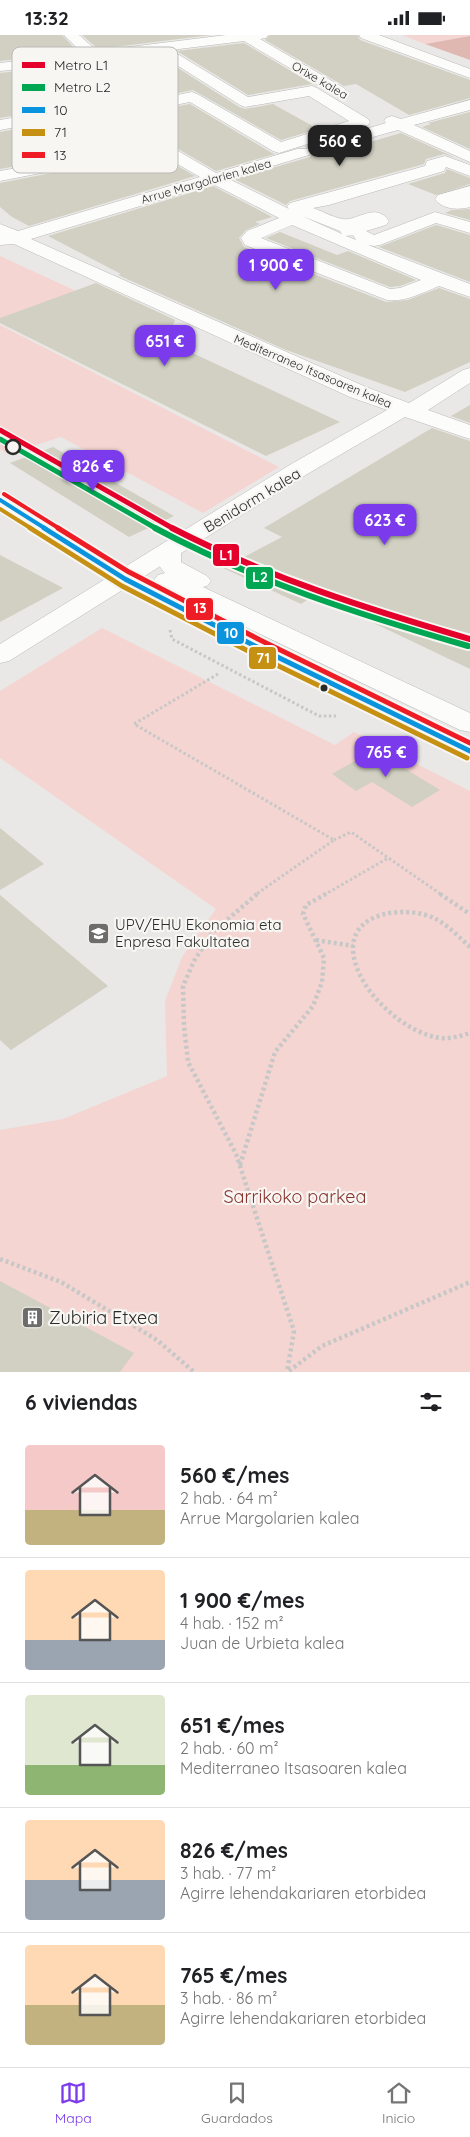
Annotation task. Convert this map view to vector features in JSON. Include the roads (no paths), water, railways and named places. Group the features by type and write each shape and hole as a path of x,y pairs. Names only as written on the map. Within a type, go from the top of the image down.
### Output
{"street":[{"path":"71,35 84,47"},
{"path":"125,35 140,47"},
{"path":"158,47 251,35"},
{"name":"Orixe kalea","path":"251,35 355,100"},
{"path":"366,35 470,74"},
{"path":"178,60 246,102 312,91 362,122 279,148 192,97 178,100"},
{"name":"Arrue Margolarien kalea","path":"5,236 470,105"},
{"path":"379,114 397,125 470,157"},
{"path":"178,157 213,178 290,217 374,255 470,291"},
{"path":"470,171 445,161 433,165 438,167 323,201 320,200 296,207 343,226 371,217 380,221 349,231 374,241 435,217 470,229"},
{"path":"0,176 16,173"},
{"path":"470,191 444,199 459,205 470,202"},
{"path":"290,217 284,223 253,235 250,238 251,241 394,296 439,280"},
{"name":"Mediterraneo Itsasoaren kalea","path":"5,236 332,380 406,411 470,432"},
{"name":"Benidorm kalea","path":"0,655 169,550 470,374"},
{"path":"0,486 101,547 133,573 246,619 470,724"},
{"path":"0,500 133,573 257,647 470,751"},
{"path":"169,550 167,557 169,563 176,571 240,603 246,619"}],"metro line":[{"name":"L1","path":"0,430 144,513 203,544 262,571 320,593 470,639"},
{"name":"L2","path":"0,439 143,522 232,566 319,600 468,646"}],"place":[{"name":"UPV/EHU Ekonomia eta Enpresa Fakultatea","path":"99,933"},
{"name":"Zubiria Etxea","path":"33,1317"}],"park label":[{"name":"Sarrikoko parkea","path":"295,1196"}]}
